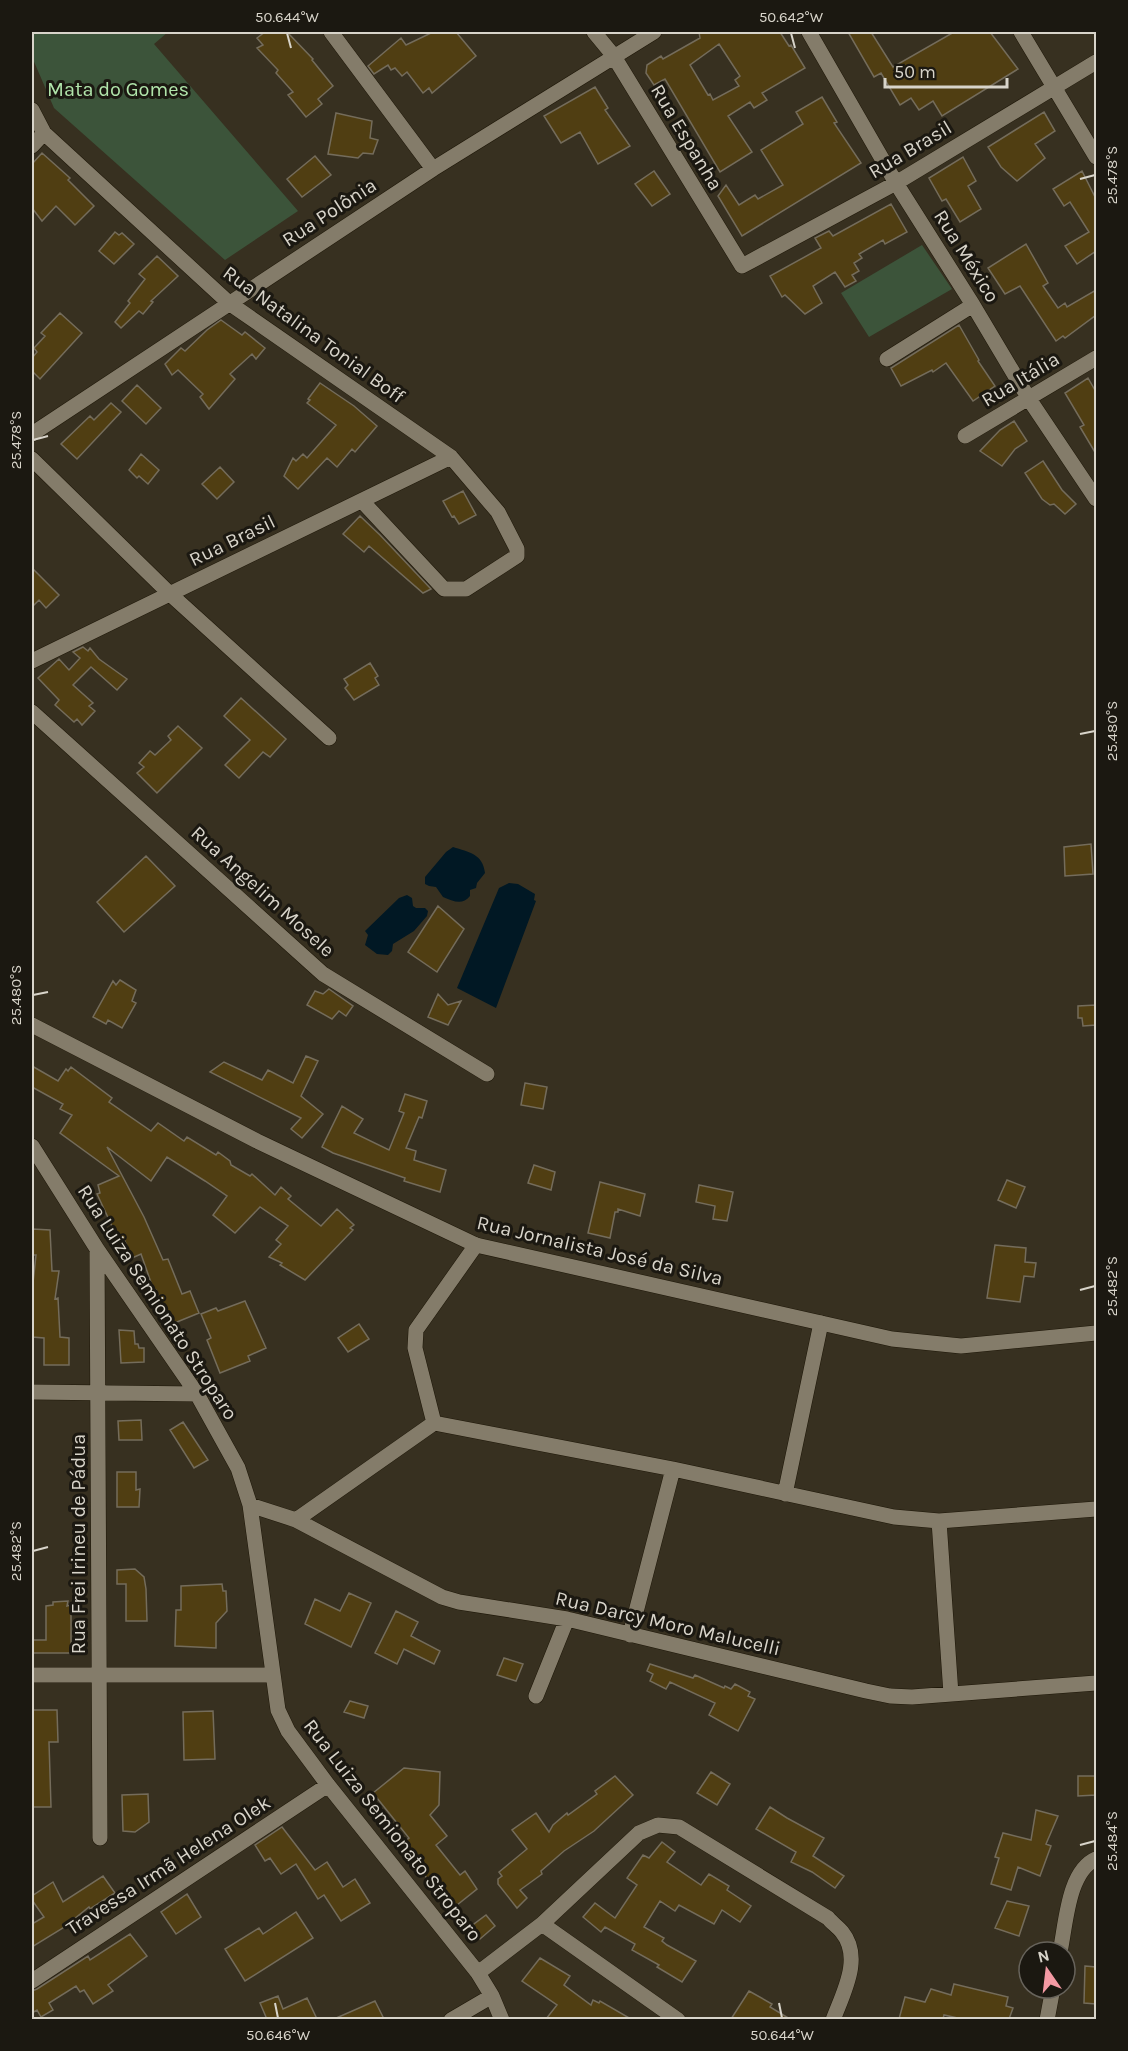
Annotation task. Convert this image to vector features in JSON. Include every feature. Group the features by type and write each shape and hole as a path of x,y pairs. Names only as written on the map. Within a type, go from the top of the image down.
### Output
{"street":[{"path":"331,32 433,170"},
{"name":"Rua Espanha","path":"594,32 613,56 742,266"},
{"name":"Rua Polônia","path":"32,434 433,170 654,32"},
{"name":"Rua México","path":"809,32 896,183 1029,399 1096,499"},
{"path":"1021,32 1096,157"},
{"name":"Rua Brasil","path":"742,266 896,183 1096,62"},
{"name":"Rua Natalina Tonial Boff","path":"32,110 44,133 229,303 451,458 498,512 517,549 517,556 466,589 444,589 362,501"},
{"path":"32,146 44,133"},
{"path":"887,359 973,305"},
{"name":"Rua Itália","path":"965,436 1096,358"},
{"name":"Rua Brasil","path":"32,661 451,458"},
{"path":"32,459 169,593 329,738"},
{"name":"Rua Angelim Mosele","path":"32,712 323,974 487,1074"},
{"name":"Rua Jornalista José da Silva","path":"32,1025 257,1141 476,1245 892,1339 961,1346 1096,1333"},
{"name":"Rua Luiza Semionato Stroparo","path":"32,1146 97,1249 197,1394 238,1468 250,1505 278,1710 288,1731 328,1785 478,1973 502,2019"},
{"path":"434,1423 415,1348 416,1330 476,1245"},
{"name":"Rua Frei Irineu de Pádua","path":"97,1249 100,1838"},
{"path":"785,1494 821,1323"},
{"path":"32,1392 197,1394"},
{"path":"296,1520 434,1423 673,1469 894,1517 939,1521 1096,1509"},
{"path":"630,1635 673,1469"},
{"name":"Rua Darcy Moro Malucelli","path":"250,1505 296,1520 442,1597 459,1602 567,1619 890,1696 951,1694 1096,1683"},
{"path":"939,1521 951,1694"},
{"path":"536,1696 567,1619"},
{"path":"32,1675 272,1675"},
{"name":"Travessa Irmã Helena Olek","path":"32,1981 328,1785"},
{"path":"478,1973 542,1924 639,1833 658,1825 679,1827 828,1918 844,1933 851,1954 850,1974 833,2019"},
{"path":"1063,1940 1074,1885 1092,1861"},
{"path":"542,1924 678,2019"},
{"path":"451,2019 492,1996"},
{"path":"1047,2019 1051,2000"}],"green space":[{"name":"Mata do Gomes","path":"32,32 168,32 154,44 298,211 225,260 54,108 32,57"},
{"path":"922,245 952,289 869,337 841,293"}],"water":[{"path":"453,847 470,852 478,858 485,873 476,888 470,890 470,896 461,902 443,897 436,887 425,884 425,877"},
{"path":"509,883 518,884 535,894 534,900 536,901 496,1008 457,988 499,888"},
{"path":"407,895 412,898 413,906 425,908 428,911 427,916 414,931 393,944 392,951 388,955 377,954 365,945 368,935 365,931 399,898"}],"building":[{"path":"265,32 287,32 313,59 333,86 318,99 322,104 306,117 288,95 293,92 276,73 278,70 257,48 263,45 257,38"},
{"path":"433,32 456,32 476,56 432,93 429,88 423,93 407,72 402,76 395,68 391,70 388,65 374,74 368,66 401,38 406,45"},
{"path":"699,32 780,32 805,68 762,93 767,100 754,108 750,102 728,116 752,152 720,172 665,79 654,85 646,73 647,65 661,56 663,59 700,38","holes":["719,44 740,76 735,80 739,86 713,100 690,65"]},
{"path":"848,32 871,32 893,67 954,32 990,32 1018,69 942,116 933,101 919,110 911,98 900,105 881,73 874,77"},
{"path":"595,87 608,108 605,110 630,146 598,164 580,132 561,143 544,116"},
{"path":"822,97 837,122 834,123 861,163 742,236 718,196 726,185 739,205 755,195 758,199 783,185 761,150 803,124 796,112"},
{"path":"1044,112 1055,131 1035,144 1045,158 1017,181 1001,167 988,147"},
{"path":"336,113 372,121 370,138 378,140 373,154 363,153 358,158 328,154"},
{"path":"42,153 70,178 68,180 94,206 75,225 56,206 42,221 32,208 32,164"},
{"path":"315,156 331,175 302,197 287,179"},
{"path":"963,157 976,181 968,186 981,209 960,222 946,199 942,201 929,178"},
{"path":"654,171 670,194 652,206 635,184"},
{"path":"1082,171 1096,199 1096,251 1077,264 1065,246 1089,232 1070,202 1064,206 1053,189"},
{"path":"891,204 907,232 885,244 883,240 859,254 862,258 854,263 859,271 852,275 856,281 845,287 835,272 813,286 822,303 805,314 785,295 782,297 770,276 821,248 815,238 829,231 833,236"},
{"path":"115,232 119,235 122,233 134,244 114,264 99,251"},
{"path":"1026,244 1048,283 1043,286 1058,308 1065,303 1067,307 1096,290 1096,315 1065,338 1063,336 1056,341 1020,286 1005,294 988,268"},
{"path":"157,256 178,276 151,301 153,302 143,314 139,311 121,328 115,322 145,279 139,274"},
{"path":"60,313 82,333 40,379 32,371 32,358 37,352 34,348 45,336 41,333"},
{"path":"221,320 242,335 245,332 265,348 256,359 252,354 230,374 235,379 209,409 200,397 203,394 178,370 172,375 165,364 181,348 185,351"},
{"path":"959,325 978,361 995,386 973,401 946,363 933,372 932,370 901,386 891,368"},
{"path":"1088,378 1096,392 1096,454 1080,427 1084,425 1065,393"},
{"path":"320,383 354,406 377,426 355,452 352,449 337,467 327,458 298,489 284,476 293,458 296,461 303,454 307,458 336,425 307,403"},
{"path":"137,385 161,408 146,424 122,401"},
{"path":"111,403 121,412 77,459 61,444 90,416 94,420"},
{"path":"1014,421 1027,441 1015,449 1002,466 980,451 1000,430"},
{"path":"141,454 159,470 148,484 129,470"},
{"path":"1043,461 1062,490 1076,504 1065,514 1054,504 1050,505 1042,499 1025,473"},
{"path":"220,467 234,482 217,499 202,484"},
{"path":"463,491 476,515 459,524 443,501"},
{"path":"360,516 431,589 423,593 369,546 364,552 343,534"},
{"path":"32,568 59,595 46,608 39,600 32,607"},
{"path":"83,647 88,651 90,648 99,659 127,679 117,690 91,667 73,685 93,703 89,706 95,711 82,725 77,719 74,722 55,705 59,700 38,678 59,659 69,670 80,658 73,652"},
{"path":"370,663 378,676 375,678 379,685 354,700 345,688 348,685 344,679"},
{"path":"241,698 286,739 270,757 263,752 239,778 225,765 250,740 224,716"},
{"path":"178,726 202,748 157,793 137,773 144,767 139,763 150,751 155,755 171,740 168,736"},
{"path":"1091,844 1093,874 1065,876 1064,847"},
{"path":"146,856 175,886 124,932 97,902"},
{"path":"438,906 464,929 437,972 408,952"},
{"path":"120,980 136,990 132,1001 136,1003 122,1028 108,1020 106,1024 93,1017 113,981 116,985"},
{"path":"329,989 353,1006 346,1016 339,1011 332,1019 307,1005 315,991 323,994"},
{"path":"438,994 448,1005 461,1001 448,1025 428,1017"},
{"path":"1096,1005 1096,1025 1083,1026 1082,1018 1078,1018 1078,1006"},
{"path":"306,1056 318,1061 301,1096 323,1114 302,1138 291,1129 301,1118 210,1072 224,1062 262,1080 268,1070 293,1083"},
{"path":"32,1066 58,1081 66,1069 68,1071 71,1067 112,1098 109,1102 151,1131 158,1123 184,1141 187,1137 216,1155 218,1152 230,1161 231,1165 250,1176 252,1174 275,1195 281,1187 291,1196 288,1199 321,1226 337,1209 354,1225 350,1228 353,1230 305,1280 280,1265 282,1263 269,1257 281,1244 276,1240 288,1226 260,1207 235,1233 213,1215 227,1196 205,1181 167,1157 151,1181 107,1147 144,1217 163,1260 168,1259 182,1294 190,1291 199,1313 172,1324 156,1290 154,1291 141,1254 132,1258 124,1239 119,1241 97,1194 100,1193 98,1185 119,1176 60,1133 72,1115 60,1109 63,1104 32,1087"},
{"path":"525,1083 547,1087 543,1109 521,1105"},
{"path":"405,1094 427,1101 422,1118 419,1117 406,1148 416,1151 414,1160 446,1170 440,1192 404,1181 405,1178 322,1147 342,1106 363,1119 354,1133 389,1150 404,1113 399,1111"},
{"path":"534,1165 555,1172 551,1190 528,1183"},
{"path":"1007,1180 1025,1187 1016,1208 998,1200"},
{"path":"600,1182 645,1194 640,1216 618,1209 618,1212 615,1212 610,1238 588,1233"},
{"path":"699,1185 733,1192 727,1221 713,1219 715,1206 696,1202"},
{"path":"32,1229 50,1230 52,1271 59,1271 55,1299 58,1298 60,1337 69,1338 69,1365 44,1365 44,1338 32,1337 32,1292 36,1255 32,1255"},
{"path":"995,1245 1026,1248 1025,1262 1036,1263 1034,1277 1024,1276 1020,1302 987,1298"},
{"path":"245,1301 266,1348 248,1356 250,1361 220,1373 207,1340 211,1338 201,1314 216,1308 218,1311"},
{"path":"359,1324 369,1339 348,1352 338,1338"},
{"path":"119,1330 134,1331 135,1344 138,1344 139,1348 144,1348 144,1362 121,1363"},
{"path":"141,1420 142,1440 119,1440 118,1421"},
{"path":"183,1422 208,1460 194,1468 170,1430"},
{"path":"117,1472 136,1472 136,1490 140,1489 139,1507 117,1507"},
{"path":"135,1569 144,1577 147,1621 126,1621 126,1584 117,1584 117,1570"},
{"path":"222,1584 223,1591 226,1591 227,1611 216,1623 216,1648 175,1646 176,1610 181,1610 181,1586"},
{"path":"349,1593 371,1603 351,1647 305,1624 315,1599 340,1611"},
{"path":"68,1601 67,1606 71,1605 71,1653 32,1653 33,1640 46,1640 46,1606 53,1605 53,1602"},
{"path":"396,1611 418,1622 411,1636 440,1651 434,1664 404,1649 397,1664 375,1653"},
{"path":"504,1658 523,1664 516,1681 497,1675"},
{"path":"650,1664 693,1678 695,1675 724,1688 725,1686 731,1689 735,1684 750,1692 748,1696 755,1699 738,1731 709,1715 715,1703 670,1682 666,1689 650,1681 653,1674 647,1671"},
{"path":"350,1701 368,1706 364,1718 344,1712"},
{"path":"32,1710 57,1710 58,1742 49,1742 51,1807 32,1807"},
{"path":"213,1711 215,1759 184,1760 183,1712"},
{"path":"404,1768 440,1772 439,1805 430,1815 447,1836 436,1845 460,1875 465,1871 477,1889 452,1909 400,1845 409,1838 373,1793"},
{"path":"711,1772 730,1784 717,1805 697,1793"},
{"path":"615,1776 633,1795 594,1831 564,1851 541,1871 542,1874 520,1890 527,1898 517,1908 498,1884 498,1879 502,1876 499,1872 527,1849 512,1830 536,1813 549,1832 553,1825 567,1813 568,1815 597,1794 595,1791"},
{"path":"1078,1776 1096,1776 1096,1795 1078,1796"},
{"path":"148,1794 149,1822 135,1832 123,1831 122,1795"},
{"path":"770,1807 824,1838 813,1856 844,1876 835,1888 812,1872 791,1862 796,1852 756,1829"},
{"path":"1036,1810 1058,1816 1046,1844 1051,1846 1040,1876 1018,1867 1011,1890 991,1884 999,1858 995,1857 1003,1833 1031,1840"},
{"path":"282,1827 315,1870 327,1862 343,1887 355,1879 370,1903 341,1921 324,1895 318,1899 296,1864 281,1874 270,1858 265,1861 255,1845"},
{"path":"662,1842 675,1852 667,1862 701,1885 709,1874 729,1886 727,1890 751,1906 740,1922 722,1910 714,1924 679,1905 675,1911 660,1901 644,1927 664,1938 662,1941 667,1945 696,1961 682,1982 657,1967 659,1965 632,1950 635,1944 605,1927 601,1932 583,1917 595,1903 615,1918 637,1885 627,1878 643,1855 649,1858"},
{"path":"103,1876 115,1893 90,1909 89,1907 63,1928 32,1947 32,1924 44,1917 32,1900 32,1896 53,1882 63,1902"},
{"path":"187,1894 201,1917 176,1934 161,1912"},
{"path":"1007,1901 1029,1906 1019,1936 995,1928"},
{"path":"296,1912 313,1938 245,1981 225,1949 259,1928 263,1934"},
{"path":"486,1915 495,1926 480,1939 470,1927"},
{"path":"130,1934 147,1956 108,1985 113,1991 93,2004 84,1990 80,1992 76,1986 49,2003 53,2010 41,2017 37,2010 32,2013 32,1991 88,1956 90,1960"},
{"path":"540,1958 570,1976 564,1985 591,2005 593,2000 599,2003 600,2001 631,2019 546,2019 557,2005 522,1981"},
{"path":"1085,1966 1096,1967 1096,2004 1084,2003"},
{"path":"954,1984 1008,1997 1006,2006 1013,2008 1009,2019 962,2019 944,2015 943,2019 899,2019 905,1997 925,2002 931,1989 951,1995"},
{"path":"749,1991 772,2004 770,2007 790,2019 731,2019"},
{"path":"278,1996 283,2009 307,1998 317,2019 261,2019 266,2017 260,2003"},
{"path":"375,2001 384,2019 334,2019"}]}
